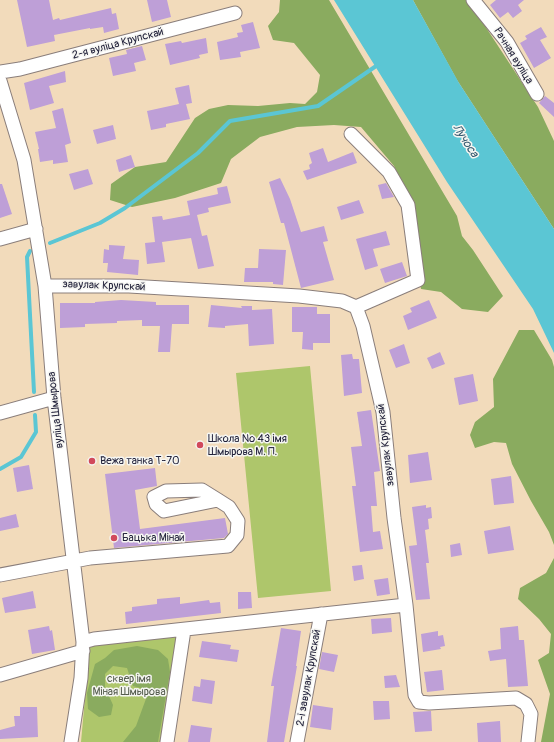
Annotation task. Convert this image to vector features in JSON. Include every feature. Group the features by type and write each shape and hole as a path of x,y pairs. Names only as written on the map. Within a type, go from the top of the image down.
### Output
{"street":[{"name":"Рачная вуліца","path":"473,0 506,42 537,94"},
{"name":"2-я вуліца Крупскай","path":"0,72 20,69 235,13"},
{"name":"вуліца Шмырова","path":"0,81 24,160 45,286 54,398 83,646 81,678 71,742"},
{"path":"351,134 389,172 408,205 418,280 356,307"},
{"path":"0,239 36,229"},
{"name":"завулак Крупскай","path":"45,286 129,286 299,296 342,301 356,307 363,326 383,412 415,695 419,702 429,704 516,698 526,704 531,714 528,742"},
{"path":"0,413 54,398"},
{"path":"0,575 90,558 228,546 237,535 238,521 229,506 218,500"},
{"path":"0,675 83,646 94,639 406,605"},
{"name":"2-і завулак Крупскай","path":"297,742 321,614"},
{"path":"167,742 184,630"}],"green space":[{"path":"280,0 329,0 457,216 462,236 503,296 488,312 462,309 441,292 421,289 416,257 413,206 394,166 361,127 334,125 297,127 260,137 231,159 221,183 175,198 132,207 110,200 111,184 135,167 166,162 195,118 209,109 228,105 258,106 290,103 305,104 317,92 320,75 294,43 273,40 268,26 279,12"},
{"path":"413,0 468,0 538,107 554,141 554,229 457,80"},
{"path":"519,330 534,330 552,360 554,367 554,545 549,532 512,464 506,443 494,442 475,448 470,435 475,422 494,407 493,379"},
{"path":"310,366 331,591 258,598 236,373"},
{"path":"554,558 554,742 541,742 550,694 538,660 549,653 551,634 539,619 518,599 520,588 546,573"},
{"name":"сквер імя Міная Шмырова","path":"180,637 164,742 81,742 90,642"},
{"path":"137,646 158,650 168,659 170,672 158,742 123,742 136,726 147,696 144,689 133,686 127,668 113,666 105,674 105,687 113,705 111,715 99,717 88,709 87,693 95,664 114,650"}],"water":[{"name":"Лучоса","path":"334,0 413,0 459,83 554,229 554,353 533,309 447,182"}],"building":[{"path":"17,0 49,0 53,20 59,18 60,20 111,8 112,14 116,13 119,29 104,33 103,27 90,28 54,35 55,41 27,47"},
{"path":"147,0 167,0 171,17 152,22"},
{"path":"496,0 524,0 518,5 522,11 513,18 508,12 500,18 490,5"},
{"path":"253,22 260,48 240,52 241,57 220,60 217,42 238,37 237,33 243,32 241,25"},
{"path":"541,27 547,37 540,40 551,58 534,68 520,43 527,39 525,36"},
{"path":"206,38 208,53 199,55 200,58 170,65 165,44 181,41 182,43"},
{"path":"142,46 146,60 134,63 136,71 113,76 109,58 127,54 126,50"},
{"path":"65,71 66,82 49,86 54,103 30,110 24,83"},
{"path":"189,85 192,103 186,104 190,119 166,124 166,127 151,130 147,111 179,104 175,88"},
{"path":"545,96 554,103 554,117 539,103"},
{"path":"63,108 71,143 65,145 68,162 53,164 53,160 40,162 35,132 56,128 52,111"},
{"path":"113,125 116,139 97,144 93,130"},
{"path":"323,148 328,162 353,152 357,163 307,180 303,171 310,169 309,165 312,163 309,153"},
{"path":"131,155 135,167 119,172 116,160"},
{"path":"88,169 93,184 74,190 69,174"},
{"path":"280,178 290,199 301,232 324,226 328,241 323,242 334,280 301,288 284,223 281,223 269,182"},
{"path":"386,183 394,197 382,199 378,185"},
{"path":"0,184 2,184 12,214 0,218"},
{"path":"227,186 231,203 208,208 209,212 197,215 202,236 207,235 214,266 198,269 191,238 162,242 165,262 147,264 145,243 155,242 152,217 162,216 163,220 190,215 187,201 218,194 217,188"},
{"path":"359,200 364,213 341,220 337,207"},
{"path":"386,231 390,245 373,249 378,266 365,270 356,239"},
{"path":"109,245 125,246 123,259 139,260 138,275 107,272 108,263 103,263 104,249 109,250"},
{"path":"259,249 286,250 283,285 273,284 273,282 244,282 245,268 258,268"},
{"path":"402,262 407,276 385,283 380,269"},
{"path":"121,300 156,302 156,305 189,305 189,324 172,324 170,352 158,352 160,326 142,326 142,320 117,321 117,323 85,324 85,327 60,328 60,303 95,303"},
{"path":"429,300 437,318 408,330 403,316 412,312 410,308"},
{"path":"211,305 242,308 241,306 252,306 252,310 272,309 274,344 249,346 248,324 225,326 225,328 208,327"},
{"path":"292,307 317,307 317,314 330,314 330,343 313,343 313,350 302,349 303,332 292,332"},
{"path":"404,344 410,363 396,368 389,350"},
{"path":"440,352 445,364 432,369 427,358"},
{"path":"352,354 353,359 359,359 362,393 344,396 341,355"},
{"path":"473,374 478,401 459,405 454,378"},
{"path":"371,410 380,471 374,472 377,506 371,506 373,532 380,531 383,549 360,552 352,486 356,486 351,447 362,446 357,412"},
{"path":"428,452 432,480 410,483 408,455"},
{"path":"29,465 33,489 17,492 13,468"},
{"path":"155,468 157,486 135,490 140,529 225,518 228,534 224,538 114,548 105,474"},
{"path":"511,476 514,503 494,505 491,479"},
{"path":"426,505 426,508 431,507 432,518 428,519 429,529 425,530 429,563 426,563 430,599 416,600 409,546 417,545 412,507"},
{"path":"16,514 19,527 0,531 0,518"},
{"path":"510,526 514,550 488,554 484,531"},
{"path":"460,543 462,555 451,557 450,545"},
{"path":"362,565 364,579 354,581 352,566"},
{"path":"388,578 390,594 377,596 374,580"},
{"path":"33,591 36,608 5,613 2,598"},
{"path":"238,592 251,592 252,608 238,609"},
{"path":"180,597 180,604 209,600 210,603 220,602 221,613 126,624 125,612 132,611 132,607 157,604 157,599"},
{"path":"391,618 392,632 372,634 371,619"},
{"path":"49,626 50,631 52,630 55,650 32,654 28,630"},
{"path":"518,626 519,640 524,640 528,686 508,687 506,659 490,661 488,651 501,649 500,628"},
{"path":"281,628 301,631 297,666 284,742 267,742 274,686 271,686"},
{"path":"438,631 438,636 443,635 445,646 440,647 441,649 423,652 421,634"},
{"path":"202,641 231,645 230,649 239,650 237,662 199,657"},
{"path":"322,652 338,655 334,672 319,669"},
{"path":"442,670 444,690 427,692 424,672"},
{"path":"396,675 400,687 385,688 384,676"},
{"path":"201,679 215,681 212,704 192,701 194,686 200,687"},
{"path":"373,701 389,701 390,719 374,720"},
{"path":"313,705 333,708 331,730 310,727"},
{"path":"20,707 37,707 38,737 0,739 0,730 15,726 14,716 20,716"},
{"path":"431,711 432,731 415,732 413,712"},
{"path":"500,721 501,742 478,742 477,723"},
{"path":"191,725 212,728 210,742 188,742"}],"waterway":[{"path":"50,243 100,223 125,208 198,153 230,121 318,106 379,64"},
{"path":"30,251 27,257 34,392"},
{"path":"0,469 21,457 36,432 35,415"}],"place":[{"name":"Школа № 43 імя Шмырова М. П.","path":"200,445"},
{"name":"Вежа танка Т-70","path":"92,461"},
{"name":"Бацька Мінай","path":"114,538"}]}
